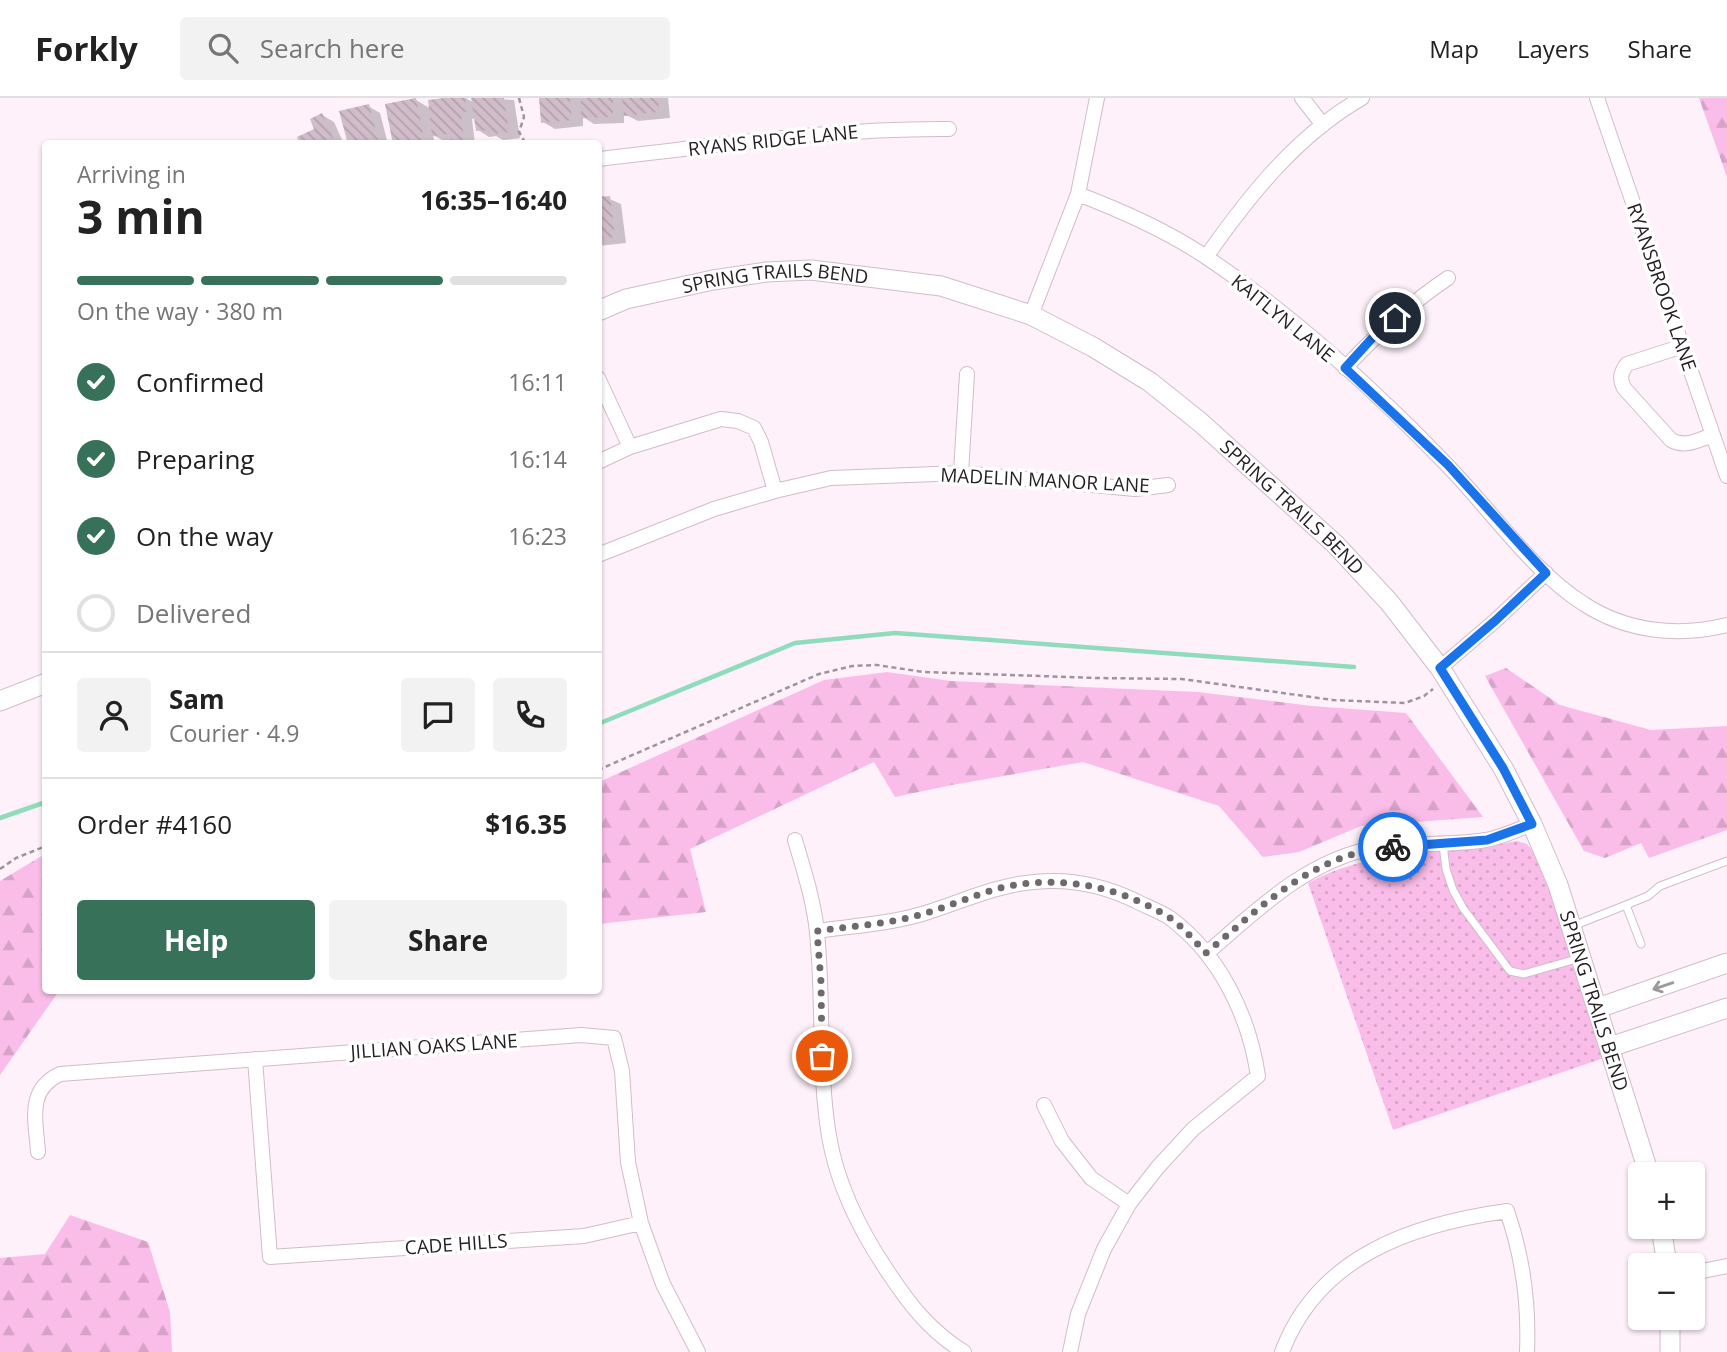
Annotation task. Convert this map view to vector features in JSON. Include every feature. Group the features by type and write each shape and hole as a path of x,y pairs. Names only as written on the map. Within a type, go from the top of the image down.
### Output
{"street":[{"path":"1031,315 1078,194 1097,98"},
{"path":"1302,98 1323,125"},
{"path":"1206,257 1235,215 1295,147 1362,98"},
{"name":"RYANSBROOK LANE","path":"1597,98 1727,476"},
{"name":"RYANS RIDGE LANE","path":"602,158 787,135 886,128 949,129"},
{"name":"KAITLYN LANE","path":"1078,194 1128,214 1206,257 1277,311 1345,368 1448,465 1546,573 1586,606 1638,627 1661,631 1689,632 1727,625"},
{"name":"SPRING TRAILS BEND","path":"602,309 626,299 713,280 766,272 811,270 941,286 1031,315 1093,347 1150,382 1200,422 1335,544 1389,603 1443,673 1503,768 1532,824 1558,885 1645,1162"},
{"path":"1345,368 1375,335 1415,301 1448,278"},
{"path":"1683,345 1627,364 1620,380 1624,388 1671,440 1686,444 1713,435"},
{"path":"961,473 967,374"},
{"path":"602,387 630,447"},
{"path":"602,460 630,447 721,419 738,421 754,428 761,442 775,491"},
{"name":"MADELIN MANOR LANE","path":"602,553 714,509 831,478 961,473 1135,489 1168,485"},
{"path":"1443,673 1546,573"},
{"path":"0,701 42,685"},
{"path":"1206,953 1273,896 1308,872 1343,856 1374,848 1487,840 1532,824"},
{"path":"795,840 808,883 817,931 821,982 822,1081 829,1138 842,1185 871,1247 914,1309 930,1327 964,1352"},
{"path":"817,931 921,914 1002,888 1034,881 1070,882 1102,887 1169,917 1206,953 1227,984 1244,1020 1254,1050 1258,1076 1193,1129 1158,1167 1129,1205 1100,1260 1078,1314 1070,1352"},
{"path":"1598,1008 1727,963"},
{"path":"1610,1047 1727,1008"},
{"name":"JILLIAN OAKS LANE","path":"38,1152 35,1102 47,1080 60,1074 581,1035 614,1038 622,1071 628,1162 641,1223"},
{"name":"CADE HILLS","path":"255,1059 270,1257 584,1236 641,1223"},
{"path":"1044,1105 1062,1141 1091,1178 1129,1205"},
{"path":"1282,1352 1289,1331 1317,1293 1355,1258 1396,1238 1469,1216 1507,1211 1519,1245 1528,1321 1527,1352"},
{"path":"641,1223 663,1284 698,1352"},
{"path":"1705,1270 1727,1266"},
{"path":"1670,1330 1670,1352"}],"lane":[{"path":"1443,844 1446,869 1453,890 1463,908 1510,971 1524,974 1580,958"},
{"path":"1572,926 1648,896 1660,886 1727,861"},
{"path":"1626,905 1641,944"}],"path":[{"path":"519,98 524,117 519,132 524,140"},
{"path":"602,768 819,674 852,666 877,665 925,672 1182,679 1333,700 1388,703 1405,703 1424,696 1443,673"},
{"path":"0,869 16,858 42,848"}],"green space":[{"path":"1699,98 1727,98 1727,177"},
{"path":"1506,668 1560,705 1651,730 1727,726 1727,830 1649,858 1641,843 1605,858 1584,851 1485,676"},
{"path":"887,672 951,681 1198,692 1312,706 1406,713 1483,817 1361,826 1299,852 1263,857 1219,806 1083,762 895,797 874,762 690,849 706,912 602,924 602,781 824,680"},
{"path":"1517,841 1527,844 1532,850 1547,883 1604,1058 1393,1130 1308,883 1358,863"},
{"path":"42,856 42,994 57,994 0,1075 0,881"},
{"path":"70,1215 148,1242 170,1312 172,1352 0,1352 0,1258 45,1254"}],"building":[{"path":"416,98 424,140 392,140 385,104"},
{"path":"465,98 467,112 461,113 464,140 451,140 450,134 432,136 428,100"},
{"path":"471,98 504,98 509,132 489,135 489,130 476,131"},
{"path":"539,98 570,98 572,120 541,123"},
{"path":"581,98 613,98 613,117 581,118"},
{"path":"622,98 658,98 659,112 624,116"},
{"path":"369,104 378,140 347,140 339,111"},
{"path":"322,113 334,140 298,140 297,137 314,129 310,119"},
{"path":"610,196 615,237 602,239 602,197"}],"waterway":[{"path":"602,722 795,643 895,633 1354,667"},
{"path":"0,818 42,803"}],"way so far":[{"path":"822,1056 817,931 921,914 1002,888 1034,881 1070,882 1102,887 1169,917 1206,953 1273,896 1308,872 1343,856 1374,848 1393,847"}],"route":[{"path":"1393,847 1487,840 1532,824 1503,768 1440,668 1546,573 1448,465 1345,368 1375,335 1395,318"}]}
